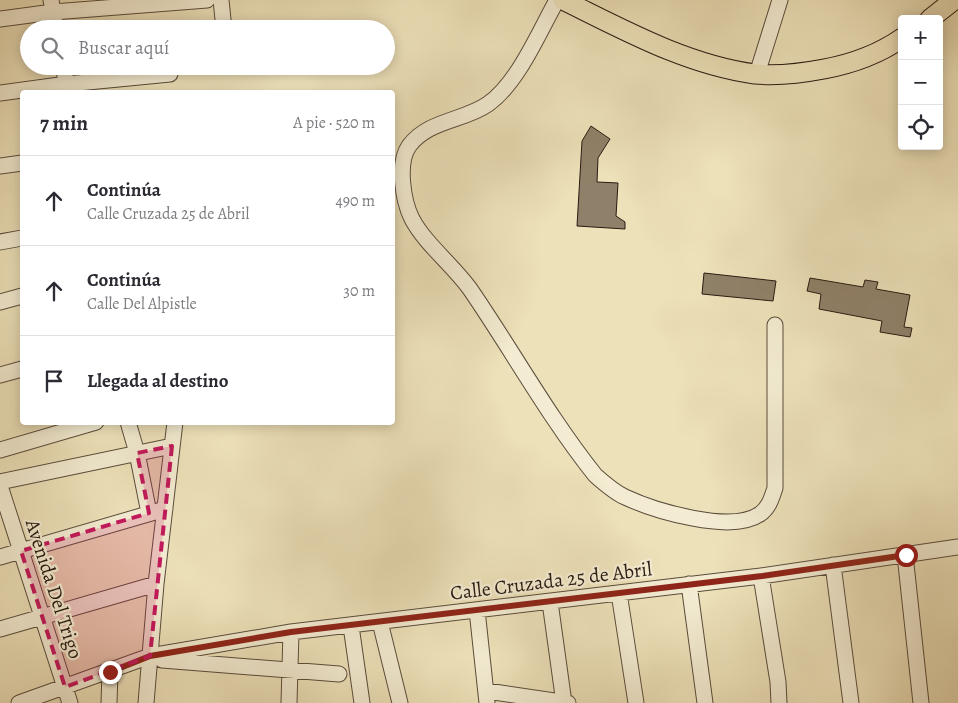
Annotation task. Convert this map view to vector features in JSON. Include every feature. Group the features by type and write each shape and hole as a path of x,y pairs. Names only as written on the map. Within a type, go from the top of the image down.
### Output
{"main road":[{"path":"563,0 650,41 712,65 757,74 806,72 838,66 865,57 898,40"},
{"path":"935,15 954,0"}],"street":[{"path":"0,19 52,6 207,0"},
{"path":"221,0 223,20"},
{"path":"556,0 520,66 501,94 478,110 432,127 419,135 408,147 402,170 405,198 412,219 468,287 594,474 608,487 624,497 680,516 719,521 751,519 762,513 770,503 775,488 775,325"},
{"path":"757,74 780,0"},
{"path":"52,6 54,20"},
{"path":"65,75 67,88"},
{"path":"40,90 163,75"},
{"path":"0,93 20,92"},
{"path":"0,166 20,163"},
{"path":"0,242 20,238"},
{"path":"0,302 20,297"},
{"path":"0,375 20,370"},
{"path":"0,450 86,425"},
{"path":"129,425 137,453 149,513"},
{"path":"151,703 150,658 156,584 175,425"},
{"path":"0,482 172,446"},
{"name":"Avenida Del Trigo","path":"0,486 70,703"},
{"path":"0,557 165,510"},
{"name":"Calle Cruzada 25 de Abril","path":"150,658 291,632 762,576 958,547"},
{"path":"906,555 921,703"},
{"path":"833,565 851,703"},
{"path":"762,576 778,682 779,703"},
{"path":"0,629 156,584"},
{"path":"689,584 706,703"},
{"path":"619,593 636,703"},
{"path":"550,602 564,703"},
{"path":"477,610 487,697 568,703"},
{"path":"380,622 400,703"},
{"path":"351,626 362,703"},
{"path":"289,703 291,632"},
{"path":"19,703 150,658 339,674"},
{"path":"109,703 110,672"}],"highlighted area":[{"path":"172,446 150,656 65,687 21,551 149,513 137,453"}],"building":[{"path":"591,126 610,139 598,158 597,182 618,183 616,216 625,222 625,229 577,226 582,141"},
{"path":"704,273 776,281 773,301 702,294"},
{"path":"810,278 863,287 865,280 878,282 876,289 910,295 904,327 912,328 910,337 880,332 882,321 819,309 821,294 807,291"}],"route":[{"path":"110,672 150,656 291,632 762,576 906,555"}]}
